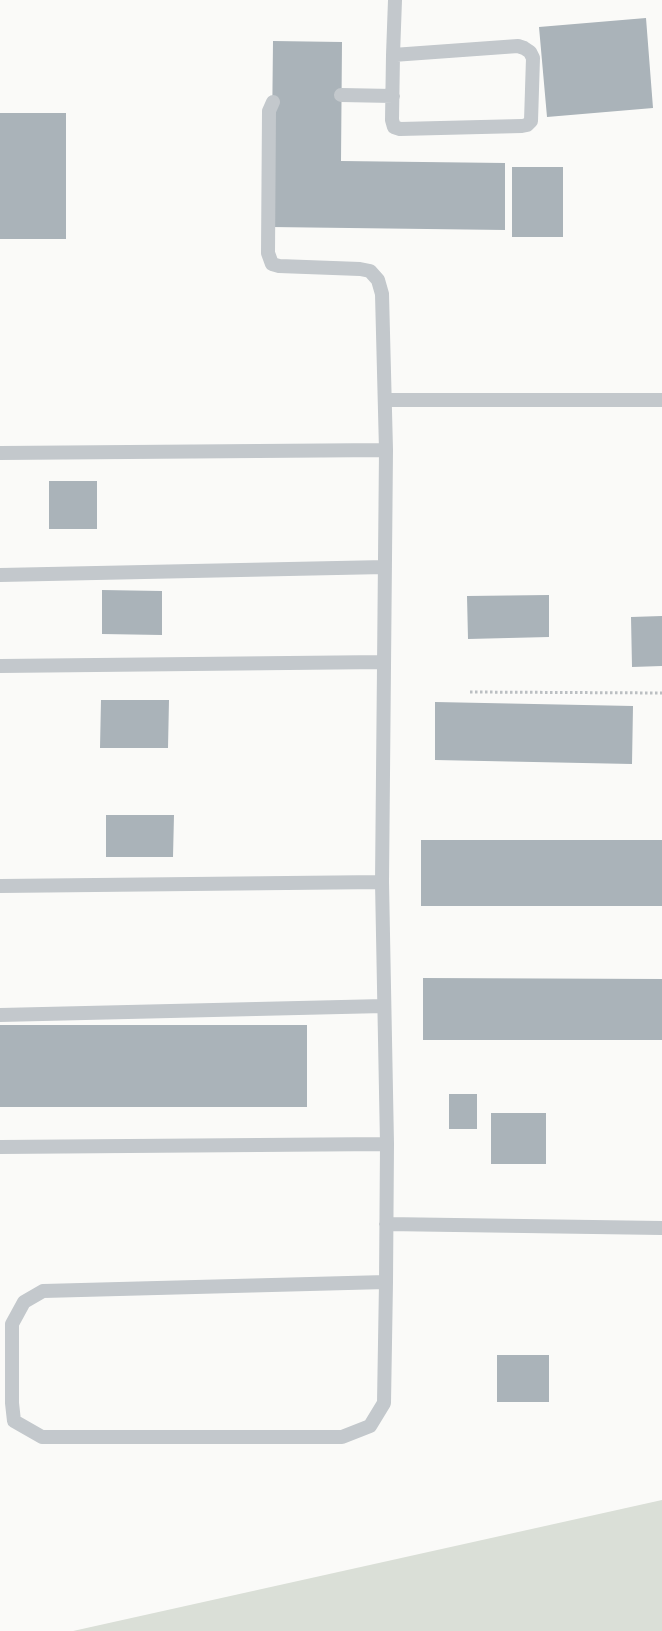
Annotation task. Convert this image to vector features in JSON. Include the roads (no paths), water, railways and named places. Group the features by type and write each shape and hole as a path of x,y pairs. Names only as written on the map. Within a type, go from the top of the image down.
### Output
{"lane":[{"path":"393,55 518,46 524,48 530,52 533,58 531,121 527,125 522,126 400,129 394,127 392,120 393,55 395,0"},
{"path":"342,96 393,96"},
{"path":"273,102 269,111 268,254 272,264 370,271 378,280 382,294 386,450 382,882 387,1144 386,1282 384,1403 370,1426 342,1437 42,1437 14,1421 12,1403 12,1324 24,1302 43,1291 386,1282"},
{"path":"385,400 662,400"},
{"path":"0,453 386,450"},
{"path":"0,575 385,567"},
{"path":"0,666 384,662"},
{"path":"0,886 382,882"},
{"path":"0,1015 384,1006"},
{"path":"0,1147 387,1144"},
{"path":"386,1224 662,1228"}]}
